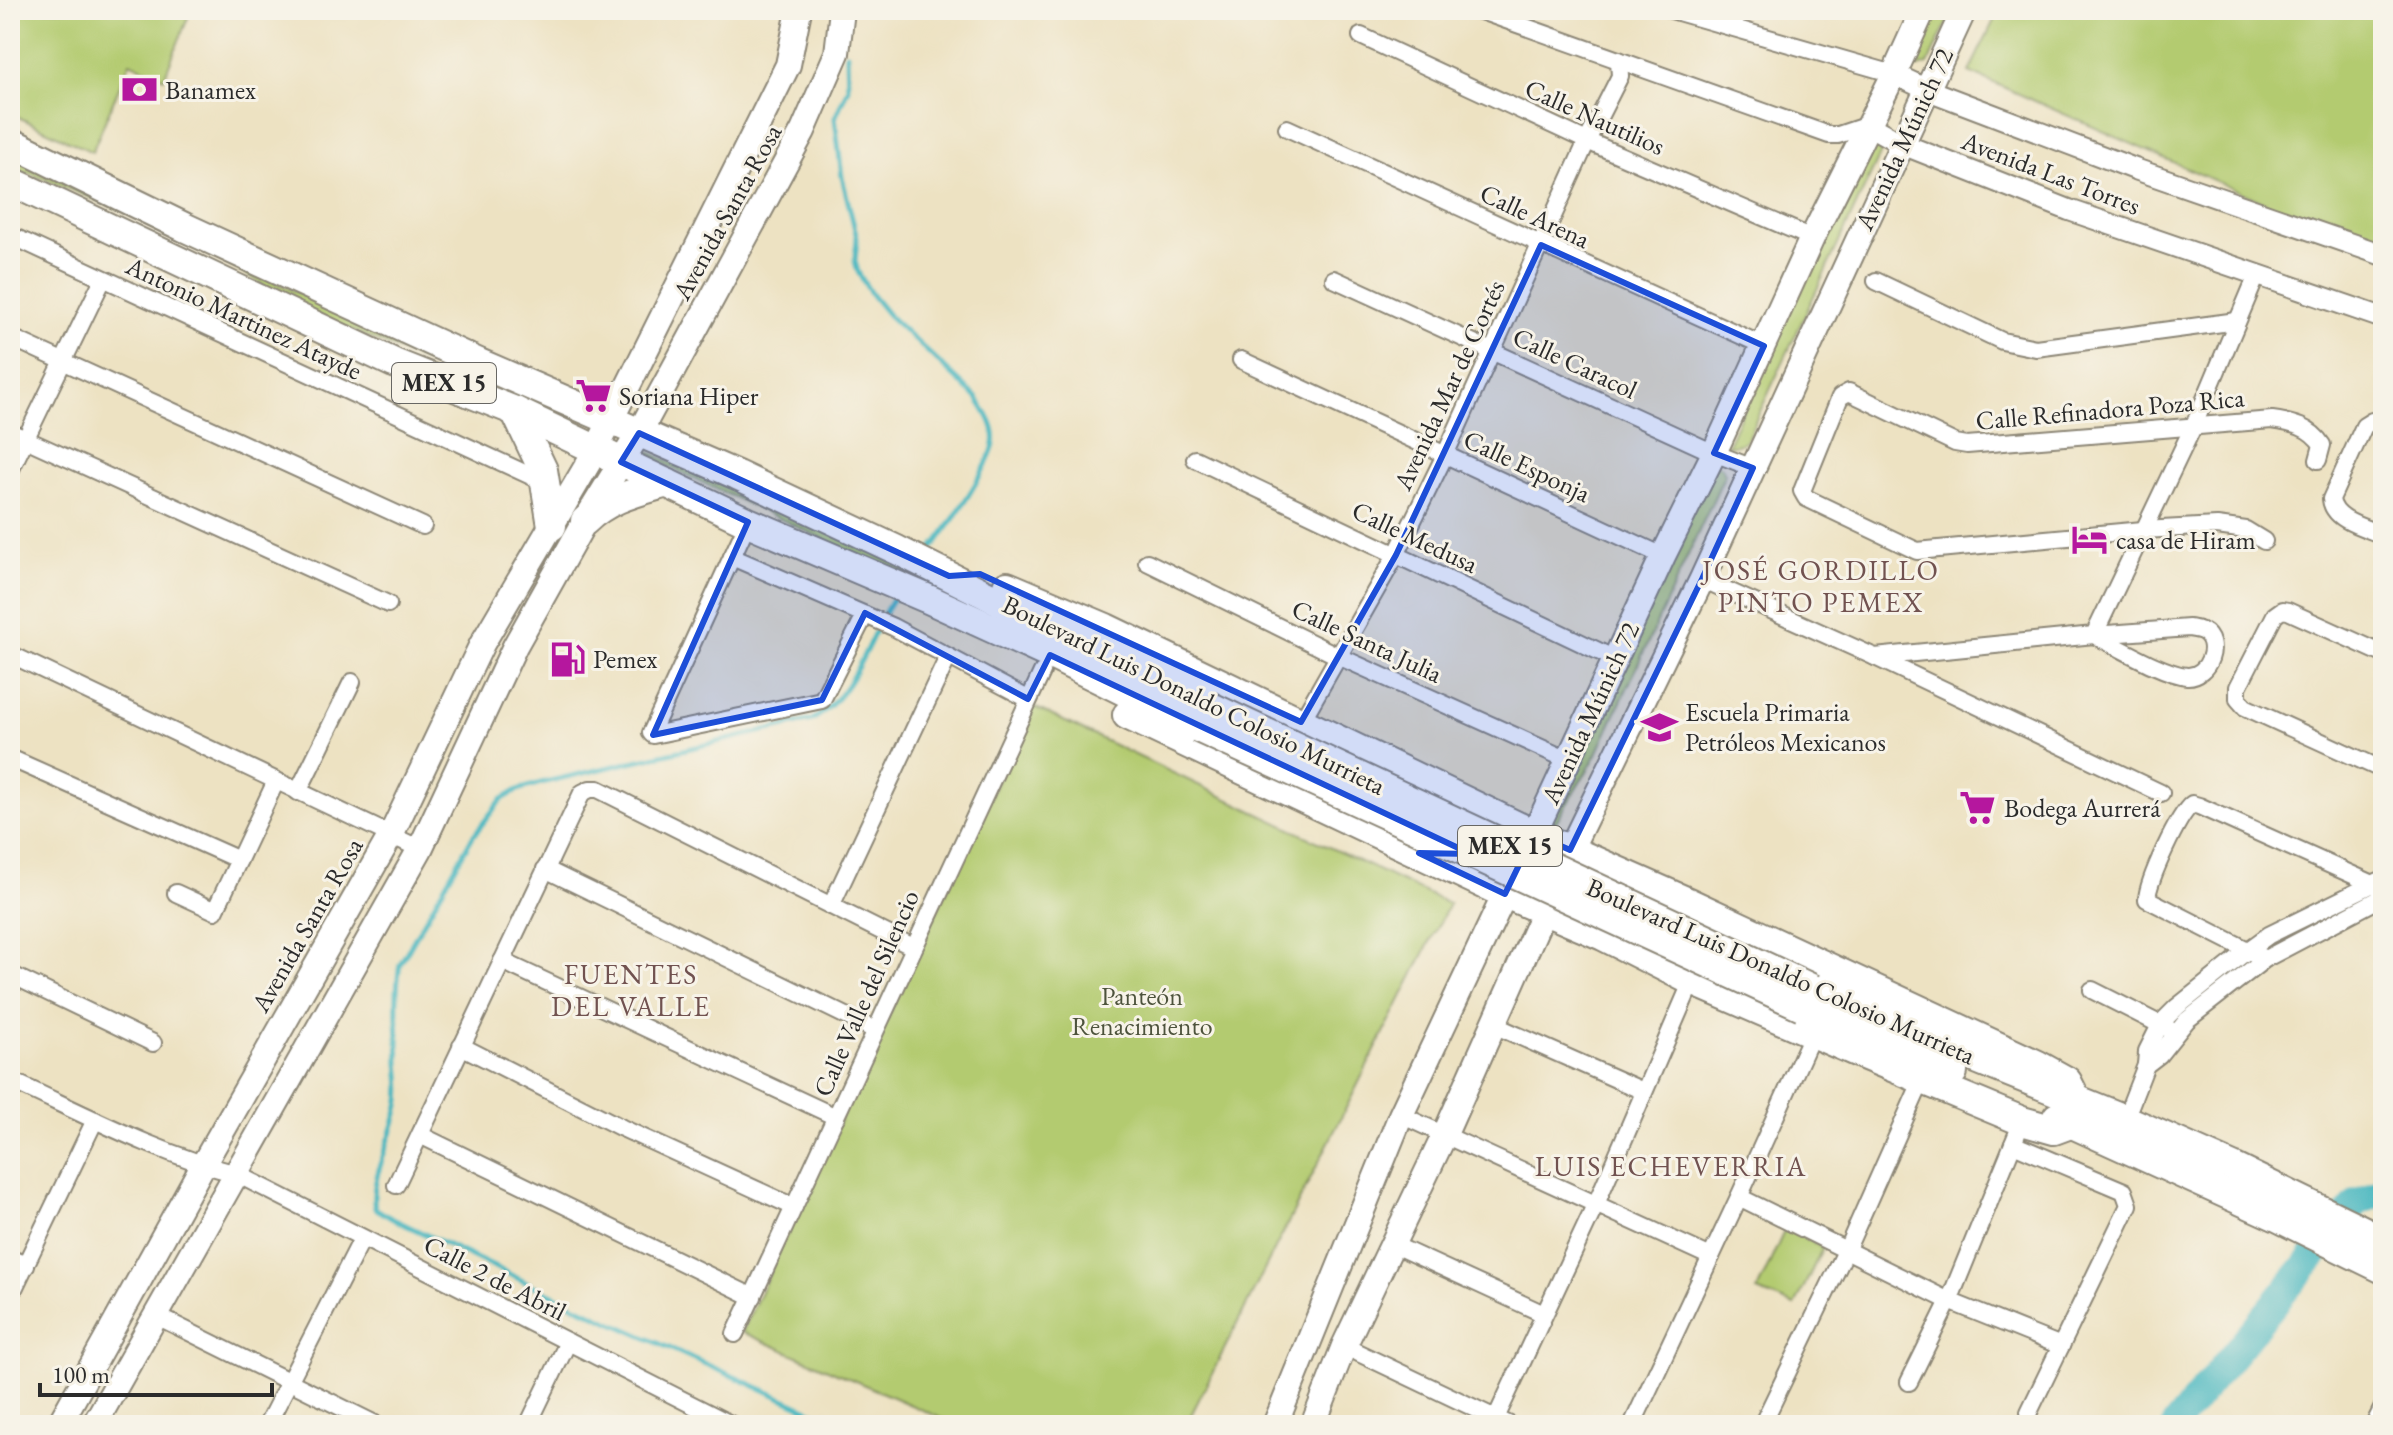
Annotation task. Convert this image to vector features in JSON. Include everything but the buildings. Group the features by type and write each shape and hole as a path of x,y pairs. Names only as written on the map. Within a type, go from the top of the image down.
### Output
{"highway":[{"name":"Boulevard Luis Donaldo Colosio Murrieta","path":"10,142 198,234 610,422 737,475 897,550 1202,717"},
{"name":"Boulevard Luis Donaldo Colosio Murrieta","path":"10,181 394,363 515,411 748,522 1057,658 1202,717 1807,998 2075,1112 2277,1217 2369,1242"},
{"name":"MEX 15","path":"515,411 536,452 546,483 552,526"},
{"path":"585,521 598,508 615,499 667,483"},
{"path":"919,596 940,622 1203,752 1505,894 1603,936 1692,981 1922,1080 2018,1133 2054,1130 2075,1112 2067,1081 2038,1065 1454,797 1106,628 980,574 940,572"},
{"path":"1419,853 1442,849 1458,836 1463,817 1454,797"},
{"name":"Avenida Múnich 72","path":"1505,894 1534,834"},
{"name":"Avenida Múnich 72","path":"1544,911 1570,850"},
{"path":"1603,936 1594,918 1593,903 1597,895 1609,882 1637,880"},
{"name":"Boulevard Luis Donaldo Colosio Murrieta","path":"2075,1112 2125,1119 2277,1188 2369,1242 2383,1269"}],"main road":[{"name":"Avenida Santa Rosa","path":"608,456 610,422 788,65 799,10"},
{"name":"Avenida Santa Rosa","path":"59,1425 391,835 482,644 552,526 608,456 639,433 803,131 837,53 842,10"},
{"name":"Avenida Múnich 72","path":"1534,834 1812,238 1923,10"},
{"name":"Avenida Múnich 72","path":"1570,850 1702,579 1964,10"},
{"path":"94,1425 420,849 515,646 585,521 608,456"},
{"name":"Avenida Múnich 72","path":"1275,1425 1401,1115 1505,894"},
{"name":"Avenida Múnich 72","path":"1313,1425 1344,1346 1445,1134 1544,911"}],"street":[{"path":"1478,10 1829,135 1868,125"},
{"name":"Avenida Las Torres","path":"1671,10 1894,74 1928,90 2135,169 2383,255"},
{"name":"Calle Nautilios","path":"1361,36 1587,141 1812,238"},
{"name":"Avenida Mar de Cortés","path":"1301,722 1396,555 1445,455 1587,141 1620,76 1619,60"},
{"name":"Avenida Las Torres","path":"1868,125 1902,144 2069,210 2383,318"},
{"name":"Calle Arena","path":"1287,128 1764,346"},
{"name":"Antonio Martinez Atayde","path":"10,235 546,483"},
{"path":"2094,635 2194,425 2257,275"},
{"path":"10,471 17,435 63,362 103,279"},
{"name":"Calle Caracol","path":"1334,279 1753,468"},
{"path":"1876,281 2017,346 2036,348 2237,321"},
{"path":"10,337 423,526"},
{"name":"Calle Esponja","path":"1241,360 1663,556"},
{"name":"Calle Refinadora Poza Rica","path":"2143,530 1917,551 1806,498 1802,491 1840,397 1849,392 1955,443 1967,445 2272,420 2289,423 2315,434 2322,445 2318,460"},
{"path":"2383,423 2372,421 2364,426 2331,499 2337,515 2383,535"},
{"path":"17,435 388,604"},
{"name":"Calle Medusa","path":"1195,459 1615,659"},
{"path":"748,522 651,733 655,736 822,700 871,617"},
{"path":"2143,530 2234,527 2264,541"},
{"path":"732,557 893,627 1028,699"},
{"name":"Calle Santa Julia","path":"1147,562 1338,656 1568,760"},
{"path":"1702,579 1875,657 2161,793"},
{"path":"2383,654 2282,610 2275,615 2238,687 2238,699 2245,707 2383,770"},
{"path":"1875,657 2094,635 2189,628 2203,631 2211,642 2212,655 2200,673 2187,676 2156,666 2094,635"},
{"path":"10,654 420,849"},
{"path":"831,906 948,657"},
{"name":"Calle Valle del Silencio","path":"735,1334 1042,672"},
{"path":"298,792 352,682"},
{"path":"10,758 239,860"},
{"path":"176,893 215,911 276,781"},
{"path":"396,1185 582,793 590,789 598,789 913,947"},
{"path":"2265,959 2147,899 2148,889 2165,851 2185,810 2192,804 2380,888"},
{"path":"545,869 875,1030"},
{"path":"2125,1119 2146,1065 2159,1055 2177,1007 2269,935 2380,888"},
{"path":"2092,990 2168,1028 2187,1020 2265,959 2380,888"},
{"path":"502,961 836,1117"},
{"path":"10,974 153,1043"},
{"path":"1344,1346 1503,1422 1544,1314 1596,1204 1692,981"},
{"path":"1494,1025 1643,1091"},
{"path":"1632,1425 1813,1033"},
{"path":"461,1046 622,1128 794,1207"},
{"name":"Calle 2 de Abril","path":"10,1080 203,1165 237,1174 732,1425"},
{"path":"1762,1425 1846,1251 1922,1080"},
{"path":"1401,1115 1711,1257"},
{"path":"10,1297 95,1120"},
{"path":"1909,1382 1949,1301 2018,1133 2124,1191 2129,1205 2029,1412"},
{"path":"420,1135 753,1297"},
{"path":"1739,1197 1949,1301 2061,1346"},
{"path":"267,1425 362,1239"},
{"path":"1392,1244 1544,1314"},
{"path":"10,1258 26,1266"},
{"path":"155,1315 377,1425"},
{"path":"528,1425 568,1342"},
{"path":"2374,1425 2383,1407"}],"highlighted area":[{"path":"1541,245 1764,346 1714,453 1753,468 1702,579 1570,850 1534,834 1505,894 1419,853 1471,854 1050,655 1028,699 865,613 822,700 653,735 748,522 621,462 639,433 949,576 980,574 1301,722 1396,555"}],"green space":[{"path":"10,10 191,10 164,78 130,62 92,152 10,113"},
{"path":"1929,10 1953,10 1928,64 1916,68 1910,61"},
{"path":"1999,10 2362,10 2383,19 2383,255 1969,72"},
{"path":"1868,134 1885,144 1747,439 1740,444 1727,446"},
{"path":"10,155 135,216 10,168"},
{"path":"194,245 465,369 533,405 293,305"},
{"path":"640,448 764,501 1271,739 1020,631 635,451"},
{"path":"1713,462 1725,474 1596,756 1549,833 1542,836"},
{"name":"Panteón Renacimiento","path":"1032,706 1449,904 1186,1425 957,1425 742,1332"},
{"path":"1785,1229 1823,1247 1795,1306 1757,1291"}],"waterway":[{"path":"847,54 848,88 835,118 842,177 857,238 855,261 858,272 888,315 977,398 994,431 994,444 984,468 954,518 927,554"},
{"path":"843,1425 597,1316 391,1218 375,1208 374,1197 401,1095 397,1001 400,964 473,836 501,800 518,790 541,783 812,720 827,709 851,679 896,594"},
{"path":"2175,1425 2358,1202 2383,1192"}],"place":[{"name":"Banamex","path":"139,90"},
{"name":"Soriana Hiper","path":"593,396"},
{"name":"casa de Hiram","path":"2090,540"},
{"name":"Pemex","path":"567,659"},
{"name":"Escuela Primaria Petróleos Mexicanos","path":"1659,727"},
{"name":"Bodega Aurrerá","path":"1978,808"}],"district":[{"name":"JOSÉ GORDILLO PINTO PEMEX","path":"1821,586"},
{"name":"FUENTES DEL VALLE","path":"631,990"},
{"name":"LUIS ECHEVERRIA","path":"1671,1166"}]}
